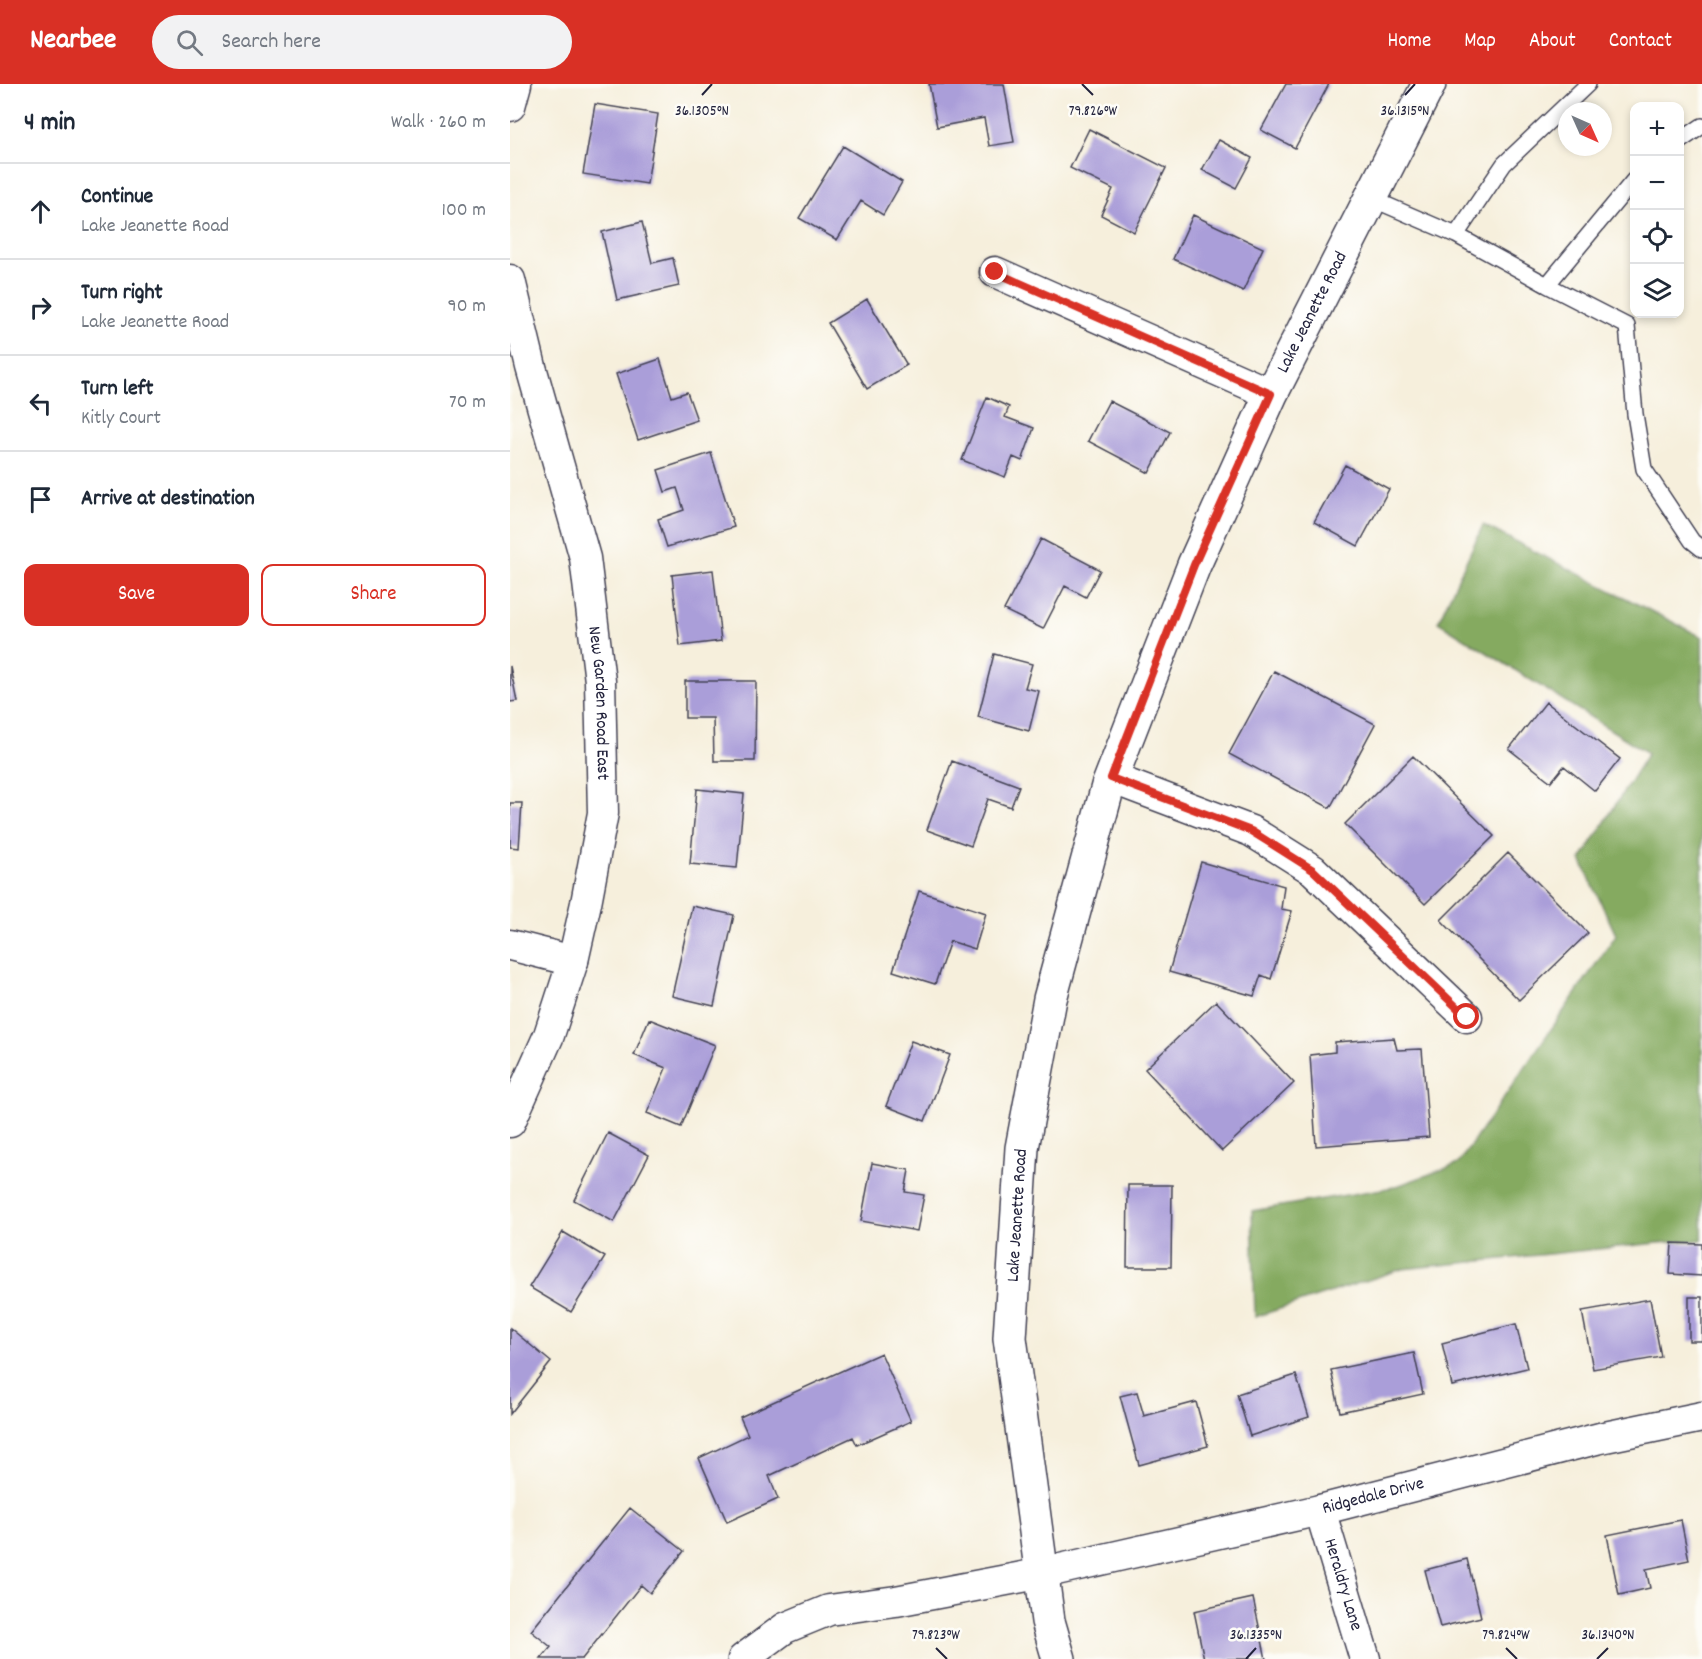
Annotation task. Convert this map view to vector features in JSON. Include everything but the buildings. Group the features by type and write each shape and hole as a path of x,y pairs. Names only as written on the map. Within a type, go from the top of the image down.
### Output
{"street":[{"path":"510,106 516,84"},
{"name":"Lake Jeanette Road","path":"1059,1659 1048,1621 1010,1338 1022,1148 1050,999 1111,778 1194,565 1271,394 1428,84"},
{"path":"995,272 1271,394"},
{"name":"New Garden Road East","path":"510,280 531,367 585,558 600,681 603,813 573,961 549,1035 510,1122"},
{"path":"1111,778 1251,831 1313,870 1467,1017"},
{"path":"510,945 573,961"},
{"name":"Ridgedale Drive","path":"742,1659 785,1628 829,1610 896,1601 1043,1573 1320,1510 1600,1438 1702,1418"},
{"name":"Heraldry Lane","path":"1320,1510 1365,1659"}],"lane":[{"path":"1456,235 1504,164 1588,84"},
{"path":"1684,138 1702,126"},
{"path":"1547,285 1630,186"},
{"path":"1370,198 1456,235 1627,326 1635,414 1644,469 1692,541 1702,549"}],"green space":[{"path":"1483,525 1702,637 1702,1240 1402,1269 1255,1317 1252,1211 1394,1187 1458,1164 1616,935 1581,860 1648,753 1438,622"}],"route":[{"path":"995,272 1271,394 1194,565 1111,778 1251,831 1313,870 1467,1017"}]}
